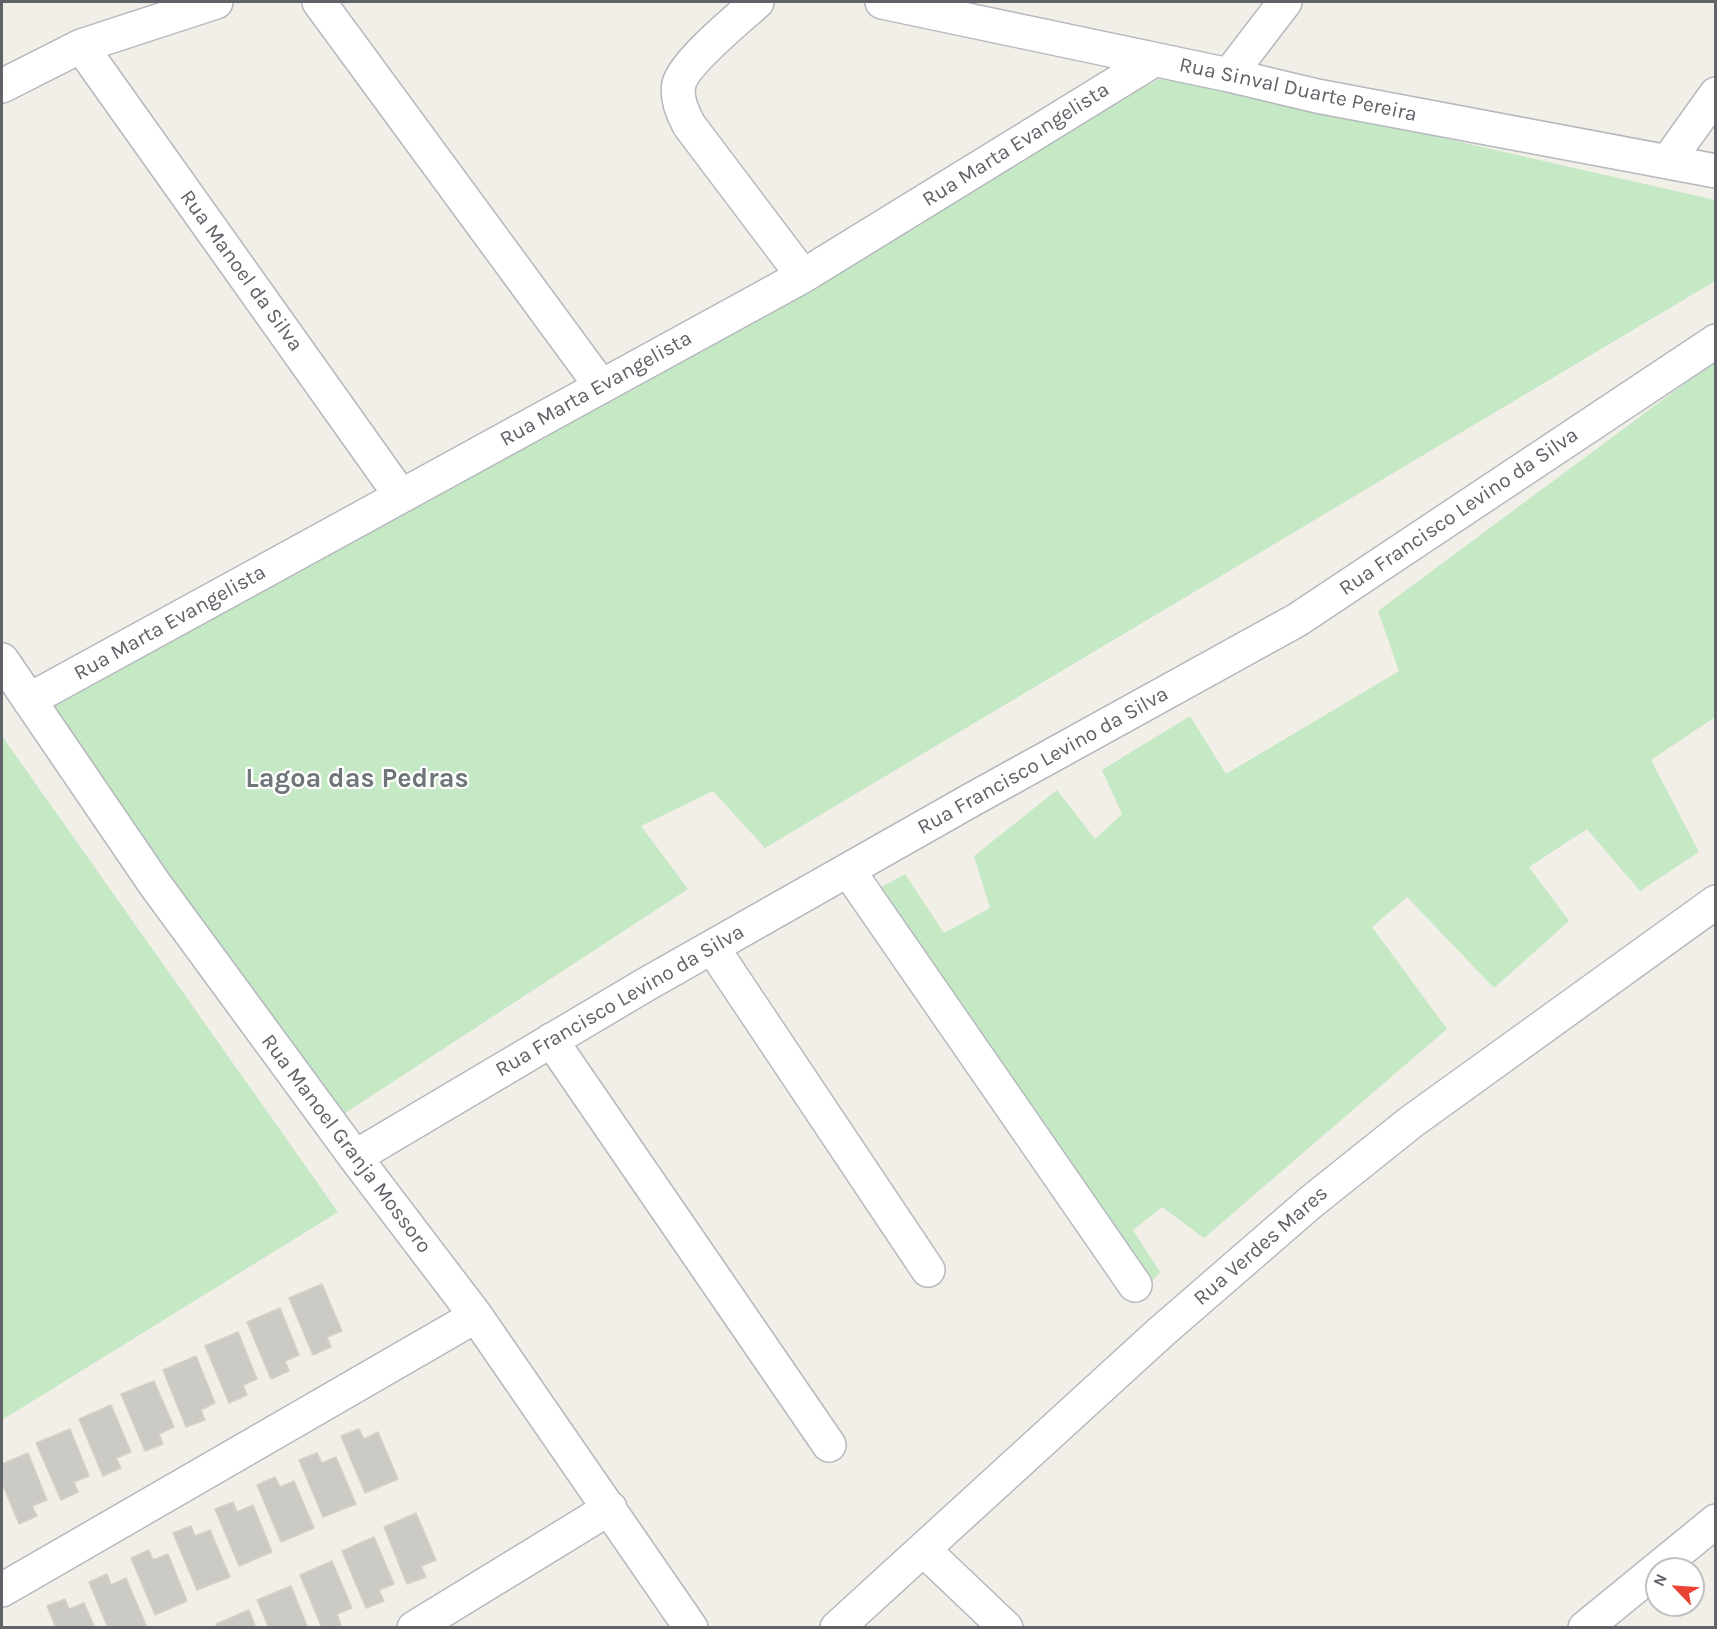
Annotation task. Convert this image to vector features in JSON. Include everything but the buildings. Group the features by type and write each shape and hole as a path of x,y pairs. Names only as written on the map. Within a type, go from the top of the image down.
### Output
{"street":[{"path":"2,86 81,46 216,2"},
{"path":"319,2 601,386"},
{"path":"757,2 698,57 681,78 678,90 689,125 803,276"},
{"name":"Rua Sinval Duarte Pereira","path":"882,2 1229,75 1317,96 1668,160 1716,171"},
{"path":"1229,75 1285,2"},
{"name":"Rua Manoel da Silva","path":"81,46 402,496"},
{"name":"Rua Marta Evangelista","path":"28,700 803,276 1154,60"},
{"path":"1668,160 1716,94"},
{"name":"Rua Francisco Levino da Silva","path":"355,1158 551,1040 712,947 1297,620 1716,341"},
{"name":"Rua Manoel Granja Mossoro","path":"2,660 154,883 355,1158 476,1316 691,1628"},
{"path":"848,870 1135,1286"},
{"name":"Rua Verdes Mares","path":"837,1628 1161,1332 1311,1202 1411,1122 1716,902"},
{"path":"712,947 927,1270"},
{"path":"551,1040 829,1445"},
{"path":"2,1590 476,1316"},
{"path":"414,1628 609,1508"},
{"path":"1585,1628 1716,1521"},
{"path":"924,1550 1006,1628"}],"green space":[{"path":"1166,75 1715,200 1715,281 765,848 713,791 641,826 688,889 339,1117 50,709"},
{"path":"1715,361 1715,717 1651,760 1699,852 1640,891 1587,829 1529,867 1569,921 1494,988 1407,897 1372,927 1447,1029 1204,1238 1162,1207 1133,1230 1160,1272 1133,1304 867,895 905,874 944,933 990,908 974,856 1057,790 1095,839 1122,814 1102,770 1190,716 1226,774 1399,671 1378,611"},
{"path":"2,736 338,1212 2,1420"}],"district":[{"name":"Lagoa das Pedras","path":"357,779"}]}
